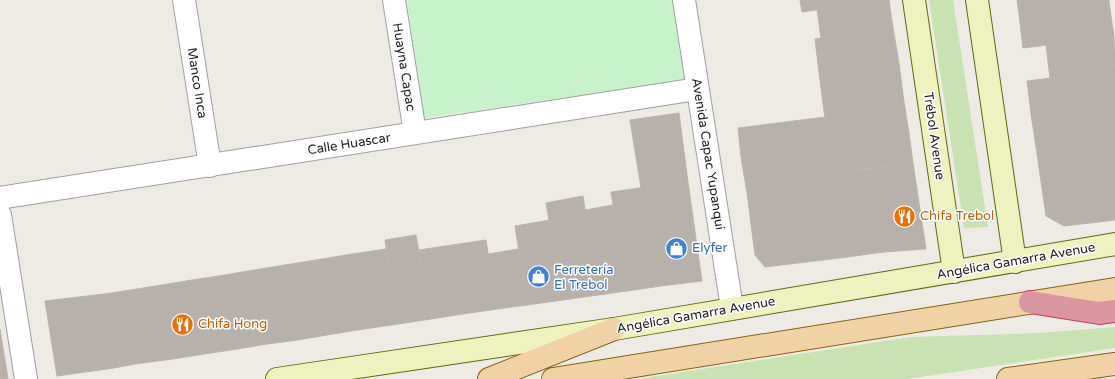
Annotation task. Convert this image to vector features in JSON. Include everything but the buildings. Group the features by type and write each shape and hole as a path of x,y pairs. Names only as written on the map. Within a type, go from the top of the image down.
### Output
{"highway":[{"path":"1030,302 1100,313 1115,311"}],"main road":[{"name":"Trébol Avenue","path":"914,0 954,272"},
{"path":"977,0 1015,262"},
{"name":"Angélica Gamarra Avenue","path":"277,379 614,329 1115,244"},
{"path":"553,379 1115,289"},
{"path":"489,379 614,329"},
{"path":"1008,379 1058,375 1115,364"}],"street":[{"name":"Manco Inca","path":"184,0 210,166"},
{"name":"Huayna Capac","path":"394,0 414,133"},
{"name":"Avenida Capac Yupanqui","path":"684,0 732,308"},
{"name":"Calle Huascar","path":"0,198 697,89"},
{"path":"0,215 26,379"}],"green space":[{"path":"407,0 673,0 685,80 424,118"},
{"path":"929,0 953,0 988,227 964,228"},
{"path":"1115,327 1115,348 907,379 637,379 911,337 1040,333"}],"place":[{"name":"Chifa Trebol","path":"904,216"},
{"name":"Elyfer","path":"676,248"},
{"name":"Ferretería El Trebol","path":"539,277"},
{"name":"Chifa Hong","path":"183,324"}]}
